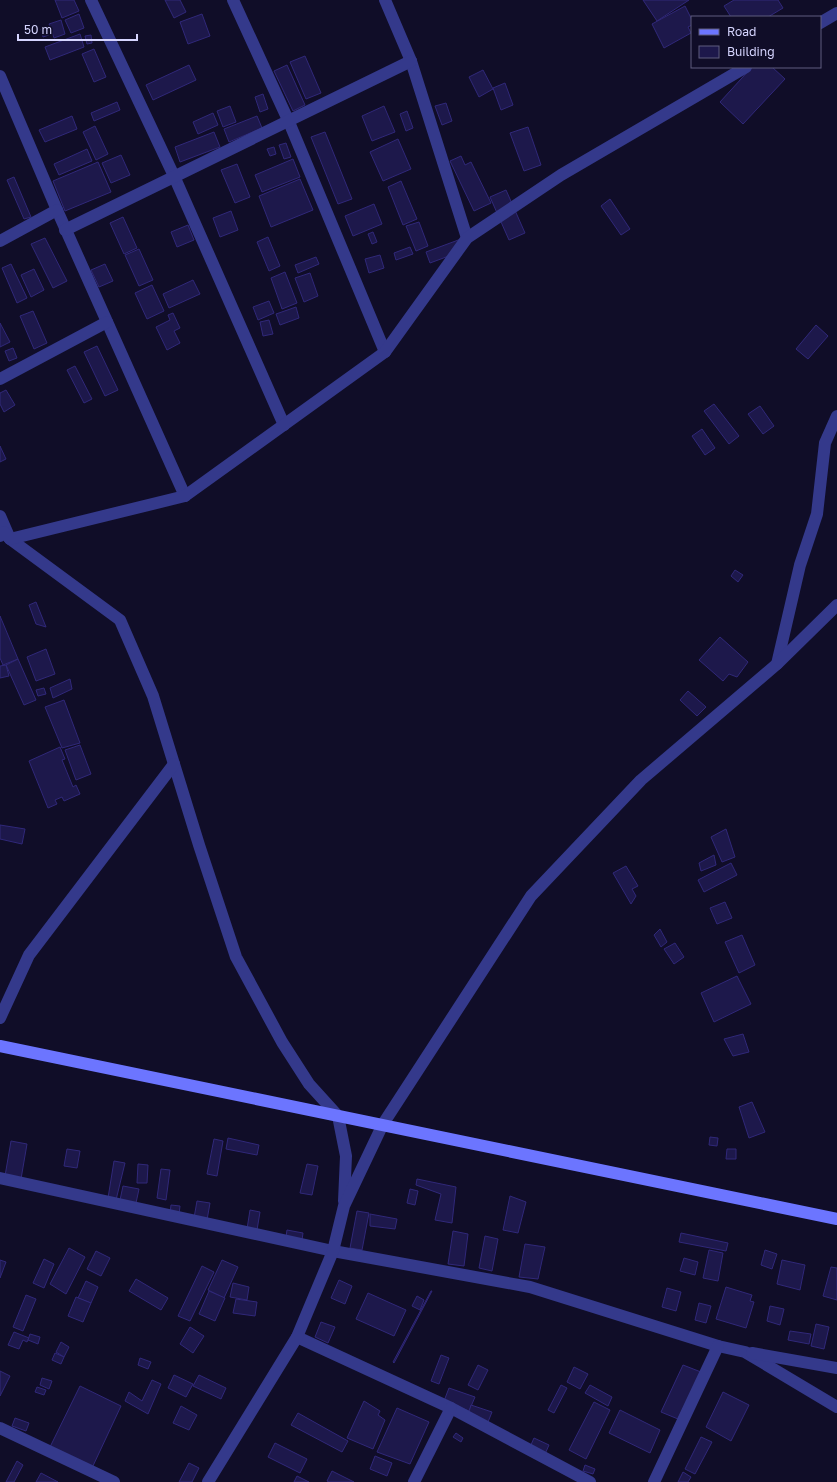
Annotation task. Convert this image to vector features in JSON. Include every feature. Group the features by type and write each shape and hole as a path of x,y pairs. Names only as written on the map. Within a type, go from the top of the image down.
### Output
{"street":[{"path":"91,0 174,176 284,425"},
{"path":"232,0 289,122 385,352"},
{"path":"385,0 411,61 467,238"},
{"path":"821,22 837,13"},
{"path":"65,230 174,176 289,122 411,61"},
{"path":"5,537 185,496 385,352 467,238 560,175 744,68"},
{"path":"0,76 56,210 185,496"},
{"path":"0,241 56,210"},
{"path":"0,379 107,322"},
{"path":"777,664 800,564 817,514 825,443 837,416"},
{"path":"0,516 5,537 120,620 153,696 236,957 282,1042 309,1084 338,1116 346,1156 344,1206"},
{"path":"208,1482 297,1338 333,1251 344,1206 382,1124 531,896 642,780 777,664 837,605"},
{"path":"0,1018 29,955 174,764"},
{"path":"0,1046 837,1219"},
{"path":"0,1178 333,1251 530,1286 718,1346 837,1368"},
{"path":"297,1338 452,1408 590,1482"},
{"path":"654,1482 718,1346"},
{"path":"745,1352 837,1407"},
{"path":"414,1482 452,1408"},
{"path":"0,1428 114,1482"}],"building":[{"path":"55,0 74,0 79,11 62,18"},
{"path":"165,0 180,0 186,12 174,18"},
{"path":"643,0 689,0 657,21"},
{"path":"734,0 778,0 783,8 770,16 730,16 724,6"},
{"path":"685,6 691,18 691,26 688,27 691,33 664,48 652,24"},
{"path":"79,14 84,28 71,33 65,20"},
{"path":"202,14 210,36 188,44 180,22"},
{"path":"61,20 65,34 54,38 49,24"},
{"path":"46,28 49,35 43,37 41,29"},
{"path":"80,34 84,47 50,60 45,47"},
{"path":"91,35 92,43 87,44 85,36"},
{"path":"94,49 106,77 94,82 82,54"},
{"path":"305,56 321,93 306,99 290,62"},
{"path":"189,65 196,80 153,100 146,85"},
{"path":"287,65 305,105 293,111 274,71"},
{"path":"751,68 773,68 785,79 743,124 720,102"},
{"path":"483,70 493,89 479,97 469,77"},
{"path":"505,83 513,105 501,110 493,88"},
{"path":"263,94 268,109 260,112 255,97"},
{"path":"117,102 120,110 94,121 91,113"},
{"path":"446,103 452,121 442,125 435,106"},
{"path":"230,106 236,122 223,127 217,111"},
{"path":"384,106 395,132 372,141 362,116"},
{"path":"407,111 413,128 406,131 400,114"},
{"path":"213,113 218,125 198,134 193,122"},
{"path":"72,116 77,129 45,142 39,130"},
{"path":"257,116 262,128 229,142 224,129"},
{"path":"95,126 108,154 96,160 83,132"},
{"path":"528,127 541,165 524,171 510,133"},
{"path":"214,132 220,147 180,162 175,147"},
{"path":"325,132 352,199 338,204 311,137"},
{"path":"398,139 411,169 383,181 370,152"},
{"path":"286,143 291,157 284,159 279,145"},
{"path":"274,147 276,154 270,156 267,149"},
{"path":"87,149 92,161 59,175 54,164"},
{"path":"121,155 130,175 111,183 102,163"},
{"path":"461,156 465,165 471,162 491,203 474,211 450,161"},
{"path":"293,159 300,177 262,192 255,175"},
{"path":"98,162 111,192 65,211 53,181"},
{"path":"237,164 250,197 235,203 221,170"},
{"path":"14,177 31,217 24,219 7,180"},
{"path":"300,179 313,210 271,227 259,196"},
{"path":"401,181 417,219 403,225 388,187"},
{"path":"506,190 525,233 509,240 490,197"},
{"path":"610,199 630,229 621,235 601,206"},
{"path":"374,204 382,224 353,236 345,216"},
{"path":"231,211 238,230 220,237 213,218"},
{"path":"123,217 137,248 124,254 110,223"},
{"path":"419,222 428,246 416,251 406,226"},
{"path":"188,225 194,240 177,247 171,232"},
{"path":"373,232 377,242 372,244 368,234"},
{"path":"268,237 280,266 269,271 257,242"},
{"path":"45,238 67,281 53,288 31,244"},
{"path":"461,239 465,250 430,263 426,252"},
{"path":"410,247 413,254 396,260 394,253"},
{"path":"139,249 153,280 139,286 125,255"},
{"path":"380,255 384,268 369,273 365,259"},
{"path":"316,257 319,264 298,273 295,265"},
{"path":"11,264 27,298 17,303 2,268"},
{"path":"105,264 113,281 99,287 91,270"},
{"path":"34,269 44,290 31,297 21,275"},
{"path":"285,272 297,303 282,309 271,278"},
{"path":"310,273 318,296 304,302 295,278"},
{"path":"193,280 200,294 169,308 163,294"},
{"path":"152,285 164,311 147,319 135,293"},
{"path":"269,301 274,313 258,320 253,307"},
{"path":"296,307 299,318 280,325 276,314"},
{"path":"33,311 47,343 34,349 20,316"},
{"path":"173,313 180,328 174,331 180,343 167,350 156,327 170,320 168,315"},
{"path":"269,320 273,334 263,336 260,322"},
{"path":"0,323 10,342 0,347"},
{"path":"816,325 828,336 808,359 796,349"},
{"path":"97,346 118,390 105,396 84,352"},
{"path":"13,348 17,358 9,361 5,351"},
{"path":"75,366 92,399 84,403 67,370"},
{"path":"6,390 15,405 4,412 0,404 0,393"},
{"path":"714,404 739,436 729,444 704,411"},
{"path":"760,406 774,426 763,434 748,414"},
{"path":"702,429 715,448 705,455 692,436"},
{"path":"0,446 6,459 0,462"},
{"path":"735,570 743,575 738,582 731,576"},
{"path":"36,602 46,627 36,624 29,605"},
{"path":"0,616 18,659 3,665 0,658"},
{"path":"720,637 748,662 737,677 729,674 723,681 699,660"},
{"path":"46,649 55,674 36,681 27,657"},
{"path":"18,659 36,700 24,705 6,665"},
{"path":"6,665 9,676 0,678 0,666"},
{"path":"70,679 72,689 53,698 50,688"},
{"path":"44,688 46,694 38,696 36,690"},
{"path":"688,691 706,707 697,716 680,700"},
{"path":"64,700 80,743 62,748 45,707"},
{"path":"80,745 91,774 76,780 65,750"},
{"path":"60,747 65,759 62,760 73,787 76,785 80,794 64,801 62,797 55,800 57,804 48,808 29,761"},
{"path":"0,825 25,829 22,844 0,839"},
{"path":"726,829 735,857 722,862 711,837"},
{"path":"714,855 716,865 701,871 699,863"},
{"path":"731,863 737,875 704,892 698,880"},
{"path":"626,866 638,886 632,889 636,896 631,904 613,873"},
{"path":"725,902 732,918 717,924 710,908"},
{"path":"660,929 667,942 661,947 654,935"},
{"path":"742,935 755,965 739,973 725,942"},
{"path":"675,943 684,957 674,964 664,949"},
{"path":"737,976 751,1004 714,1022 701,993"},
{"path":"743,1034 749,1052 733,1056 724,1039"},
{"path":"752,1102 765,1132 749,1138 739,1107"},
{"path":"710,1137 718,1138 717,1146 709,1145"},
{"path":"228,1138 259,1145 257,1155 226,1149"},
{"path":"214,1139 223,1141 217,1176 207,1174"},
{"path":"11,1141 27,1144 21,1179 5,1176"},
{"path":"67,1149 80,1151 77,1168 64,1166"},
{"path":"727,1149 736,1149 736,1159 726,1159"},
{"path":"114,1161 125,1163 116,1200 108,1198"},
{"path":"138,1164 148,1165 147,1183 137,1183"},
{"path":"307,1164 318,1166 312,1195 300,1193"},
{"path":"161,1169 170,1170 166,1200 157,1198"},
{"path":"417,1179 456,1187 452,1223 435,1220 441,1194 416,1185"},
{"path":"123,1186 139,1189 136,1203 120,1200"},
{"path":"410,1189 418,1191 415,1205 407,1203"},
{"path":"510,1196 526,1202 518,1233 503,1230"},
{"path":"197,1201 210,1203 207,1220 194,1218"},
{"path":"171,1205 180,1206 179,1214 170,1213"},
{"path":"250,1210 260,1212 257,1230 247,1229"},
{"path":"357,1211 369,1213 362,1250 350,1248"},
{"path":"370,1214 397,1219 395,1229 370,1226"},
{"path":"287,1230 303,1233 302,1240 286,1237"},
{"path":"453,1231 468,1234 464,1266 448,1264"},
{"path":"681,1233 728,1243 726,1251 679,1242"},
{"path":"485,1236 498,1239 492,1271 479,1268"},
{"path":"525,1244 545,1247 538,1279 519,1277"},
{"path":"69,1248 85,1257 66,1294 50,1284"},
{"path":"709,1250 723,1253 718,1281 703,1278"},
{"path":"765,1250 777,1254 772,1269 761,1265"},
{"path":"96,1251 110,1258 101,1276 87,1269"},
{"path":"684,1258 698,1262 695,1275 680,1271"},
{"path":"44,1259 54,1264 44,1288 33,1283"},
{"path":"0,1260 6,1262 0,1278"},
{"path":"222,1260 238,1267 224,1298 208,1290"},
{"path":"782,1260 805,1265 800,1290 777,1284"},
{"path":"202,1266 214,1272 190,1321 178,1316"},
{"path":"831,1267 837,1268 837,1300 823,1296"},
{"path":"136,1279 168,1298 161,1310 129,1291"},
{"path":"339,1280 352,1286 345,1304 331,1298"},
{"path":"86,1281 98,1287 91,1303 78,1298"},
{"path":"233,1283 249,1287 247,1300 230,1297"},
{"path":"726,1287 752,1295 750,1301 754,1302 746,1328 716,1319"},
{"path":"667,1288 681,1292 676,1311 662,1307"},
{"path":"209,1291 225,1298 215,1321 199,1314"},
{"path":"432,1291 394,1363 393,1362"},
{"path":"368,1293 406,1310 394,1336 356,1319"},
{"path":"26,1295 36,1299 23,1331 13,1327"},
{"path":"417,1296 424,1300 420,1310 412,1306"},
{"path":"76,1297 91,1303 83,1322 68,1316"},
{"path":"236,1299 257,1302 255,1316 233,1313"},
{"path":"699,1303 711,1306 706,1323 695,1320"},
{"path":"770,1306 784,1309 780,1325 767,1321"},
{"path":"321,1322 335,1327 328,1343 315,1337"},
{"path":"816,1324 829,1327 824,1349 811,1346"},
{"path":"190,1327 204,1336 193,1353 180,1344"},
{"path":"790,1331 811,1334 809,1344 788,1340"},
{"path":"14,1332 29,1338 27,1342 23,1340 19,1349 8,1345"},
{"path":"30,1334 40,1337 38,1344 28,1340"},
{"path":"61,1342 69,1347 64,1357 56,1352"},
{"path":"55,1353 64,1357 61,1364 52,1360"},
{"path":"441,1355 449,1358 439,1384 431,1381"},
{"path":"140,1358 151,1362 148,1369 138,1365"},
{"path":"478,1365 488,1370 478,1390 468,1385"},
{"path":"683,1365 701,1372 678,1419 661,1412"},
{"path":"574,1367 588,1374 580,1389 567,1382"},
{"path":"0,1371 10,1376 0,1396"},
{"path":"174,1375 193,1384 186,1397 168,1388"},
{"path":"199,1375 226,1388 221,1399 193,1386"},
{"path":"42,1378 52,1381 49,1389 40,1385"},
{"path":"152,1380 161,1384 148,1414 125,1401 129,1392 142,1401"},
{"path":"561,1385 567,1388 554,1413 548,1410"},
{"path":"590,1385 612,1397 608,1406 585,1393"},
{"path":"80,1386 121,1406 92,1468 50,1447"},
{"path":"37,1387 46,1390 44,1395 35,1392"},
{"path":"449,1388 475,1397 469,1411 444,1401"},
{"path":"723,1392 749,1405 731,1441 706,1427"},
{"path":"364,1401 380,1411 378,1415 385,1420 373,1449 347,1438"},
{"path":"594,1402 610,1410 586,1459 569,1450"},
{"path":"471,1405 492,1412 488,1422 468,1415"},
{"path":"181,1406 197,1415 189,1430 173,1423"},
{"path":"397,1408 429,1422 410,1464 377,1452"},
{"path":"620,1410 660,1430 650,1453 609,1433"},
{"path":"298,1413 348,1441 342,1452 291,1425"},
{"path":"15,1418 29,1423 26,1431 12,1426"},
{"path":"456,1433 463,1438 461,1442 453,1437"},
{"path":"701,1437 712,1442 695,1474 685,1469"},
{"path":"534,1438 549,1445 545,1454 530,1447"},
{"path":"275,1443 307,1459 300,1473 268,1457"},
{"path":"375,1456 392,1463 387,1476 370,1469"},
{"path":"17,1461 23,1465 14,1482 6,1482"},
{"path":"189,1463 199,1468 192,1482 179,1482"},
{"path":"585,1465 595,1469 593,1474 583,1471"},
{"path":"332,1471 354,1482 327,1481"},
{"path":"683,1472 691,1477 688,1482 678,1482"},
{"path":"41,1473 58,1482 36,1482"},
{"path":"297,1476 309,1482 294,1482"}]}
